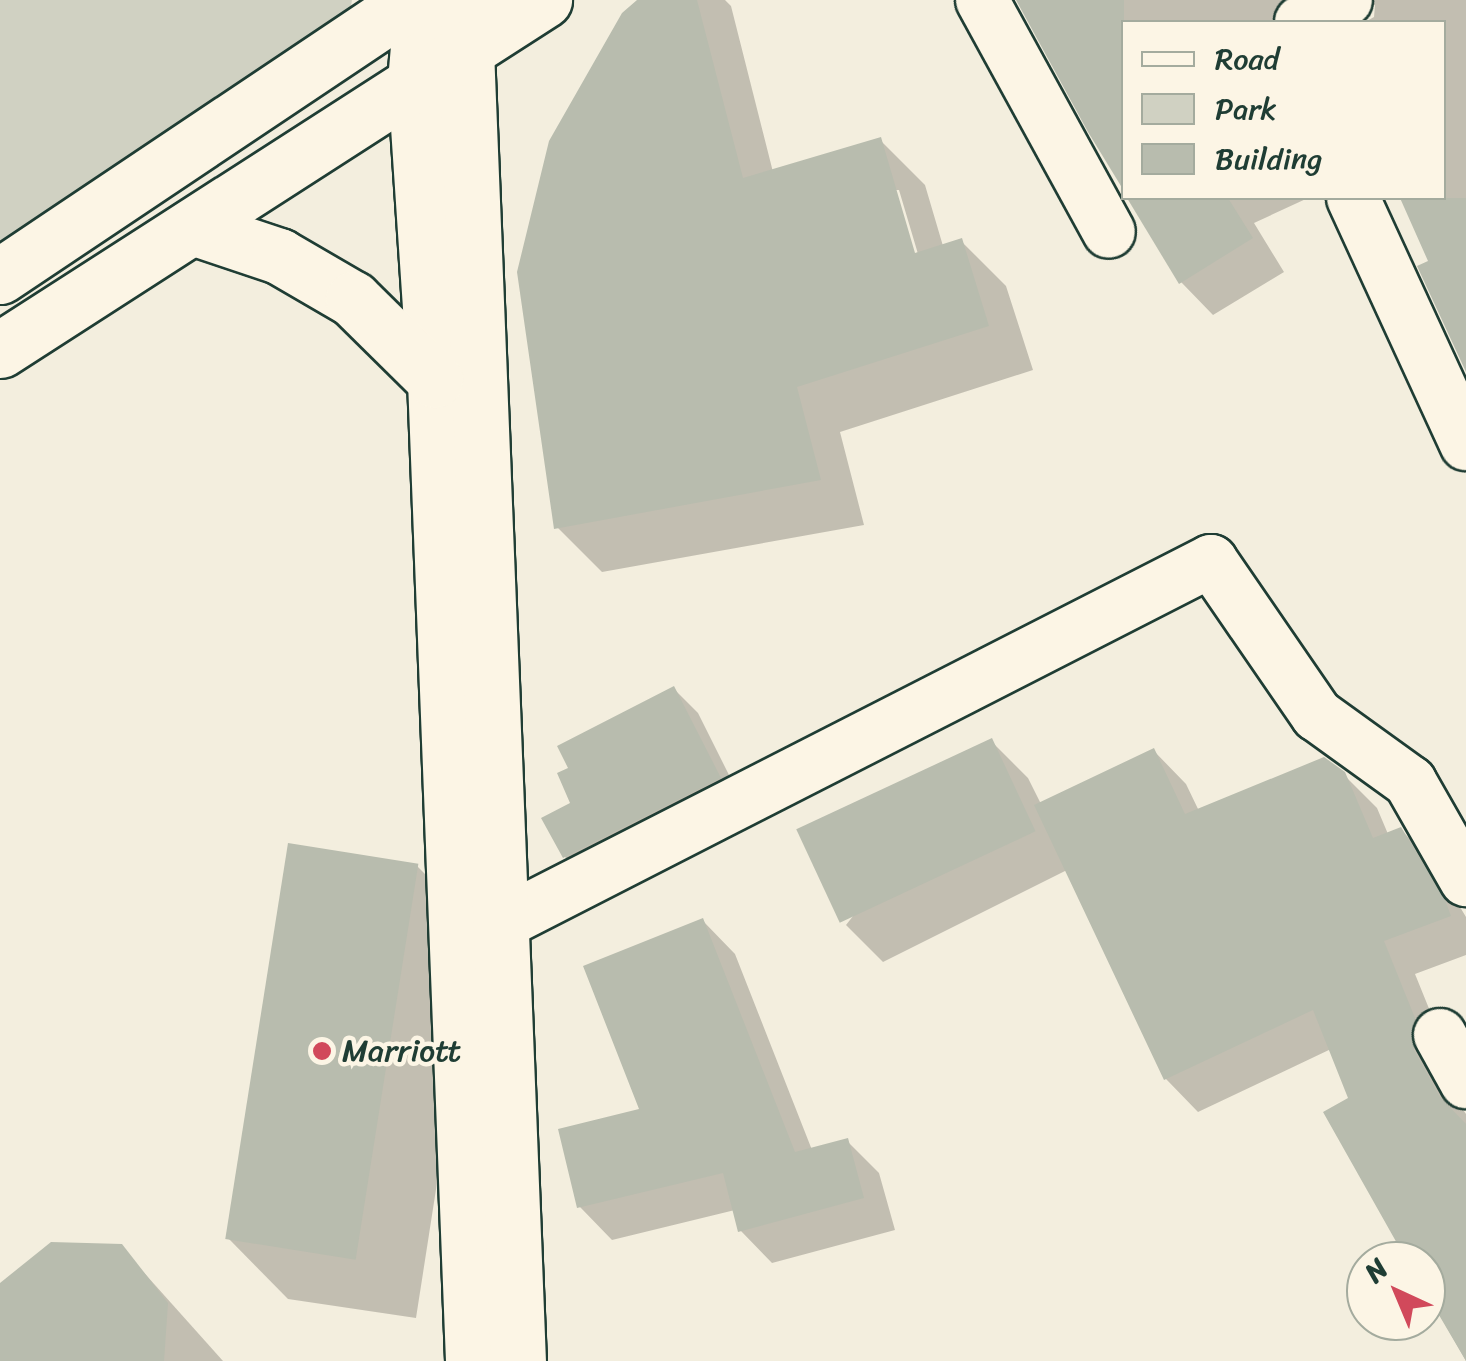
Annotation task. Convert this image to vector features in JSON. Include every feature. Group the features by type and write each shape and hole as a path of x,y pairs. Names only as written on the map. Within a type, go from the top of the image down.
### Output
{"main road":[{"path":"0,276 412,0"},
{"path":"422,0 415,81 435,380 473,1361"},
{"path":"0,350 415,81 469,25 544,0"},
{"path":"469,25 518,1361"},
{"path":"192,227 279,256 352,299 435,380"}],"street":[{"path":"982,0 1109,232"},
{"path":"1305,20 1346,0"},
{"path":"1354,200 1466,444"},
{"path":"504,922 1211,561 1317,715 1410,782 1466,880"},
{"path":"1440,1036 1466,1082"}],"green space":[{"path":"0,0 352,0 348,24 0,244"}],"building":[{"path":"637,0 697,0 743,178 881,137 915,253 962,238 989,326 797,387 821,480 554,529 517,272 549,141 622,13"},
{"path":"1016,0 1124,0 1121,186"},
{"path":"1466,198 1466,372 1417,266 1428,261 1401,200"},
{"path":"1128,200 1229,200 1253,238 1179,284"},
{"path":"674,686 721,778 563,858 541,818 570,803 557,773 568,768 557,746"},
{"path":"992,738 1036,831 840,923 796,829"},
{"path":"1154,748 1185,814 1324,757 1345,772 1373,838 1401,827 1451,916 1384,941 1415,1018 1414,1050 1440,1097 1466,1124 1466,1361 1446,1327 1446,1241 1396,1241 1323,1112 1348,1098 1313,1010 1164,1080 1034,805"},
{"name":"Marriott","path":"288,843 418,864 356,1260 225,1239"},
{"path":"703,918 795,1152 848,1138 864,1198 738,1232 723,1173 577,1208 558,1129 639,1109 583,966"},
{"path":"51,1242 122,1244 168,1303 164,1361 0,1361 0,1283"}],"place":[{"name":"Marriott","path":"322,1051"}]}
